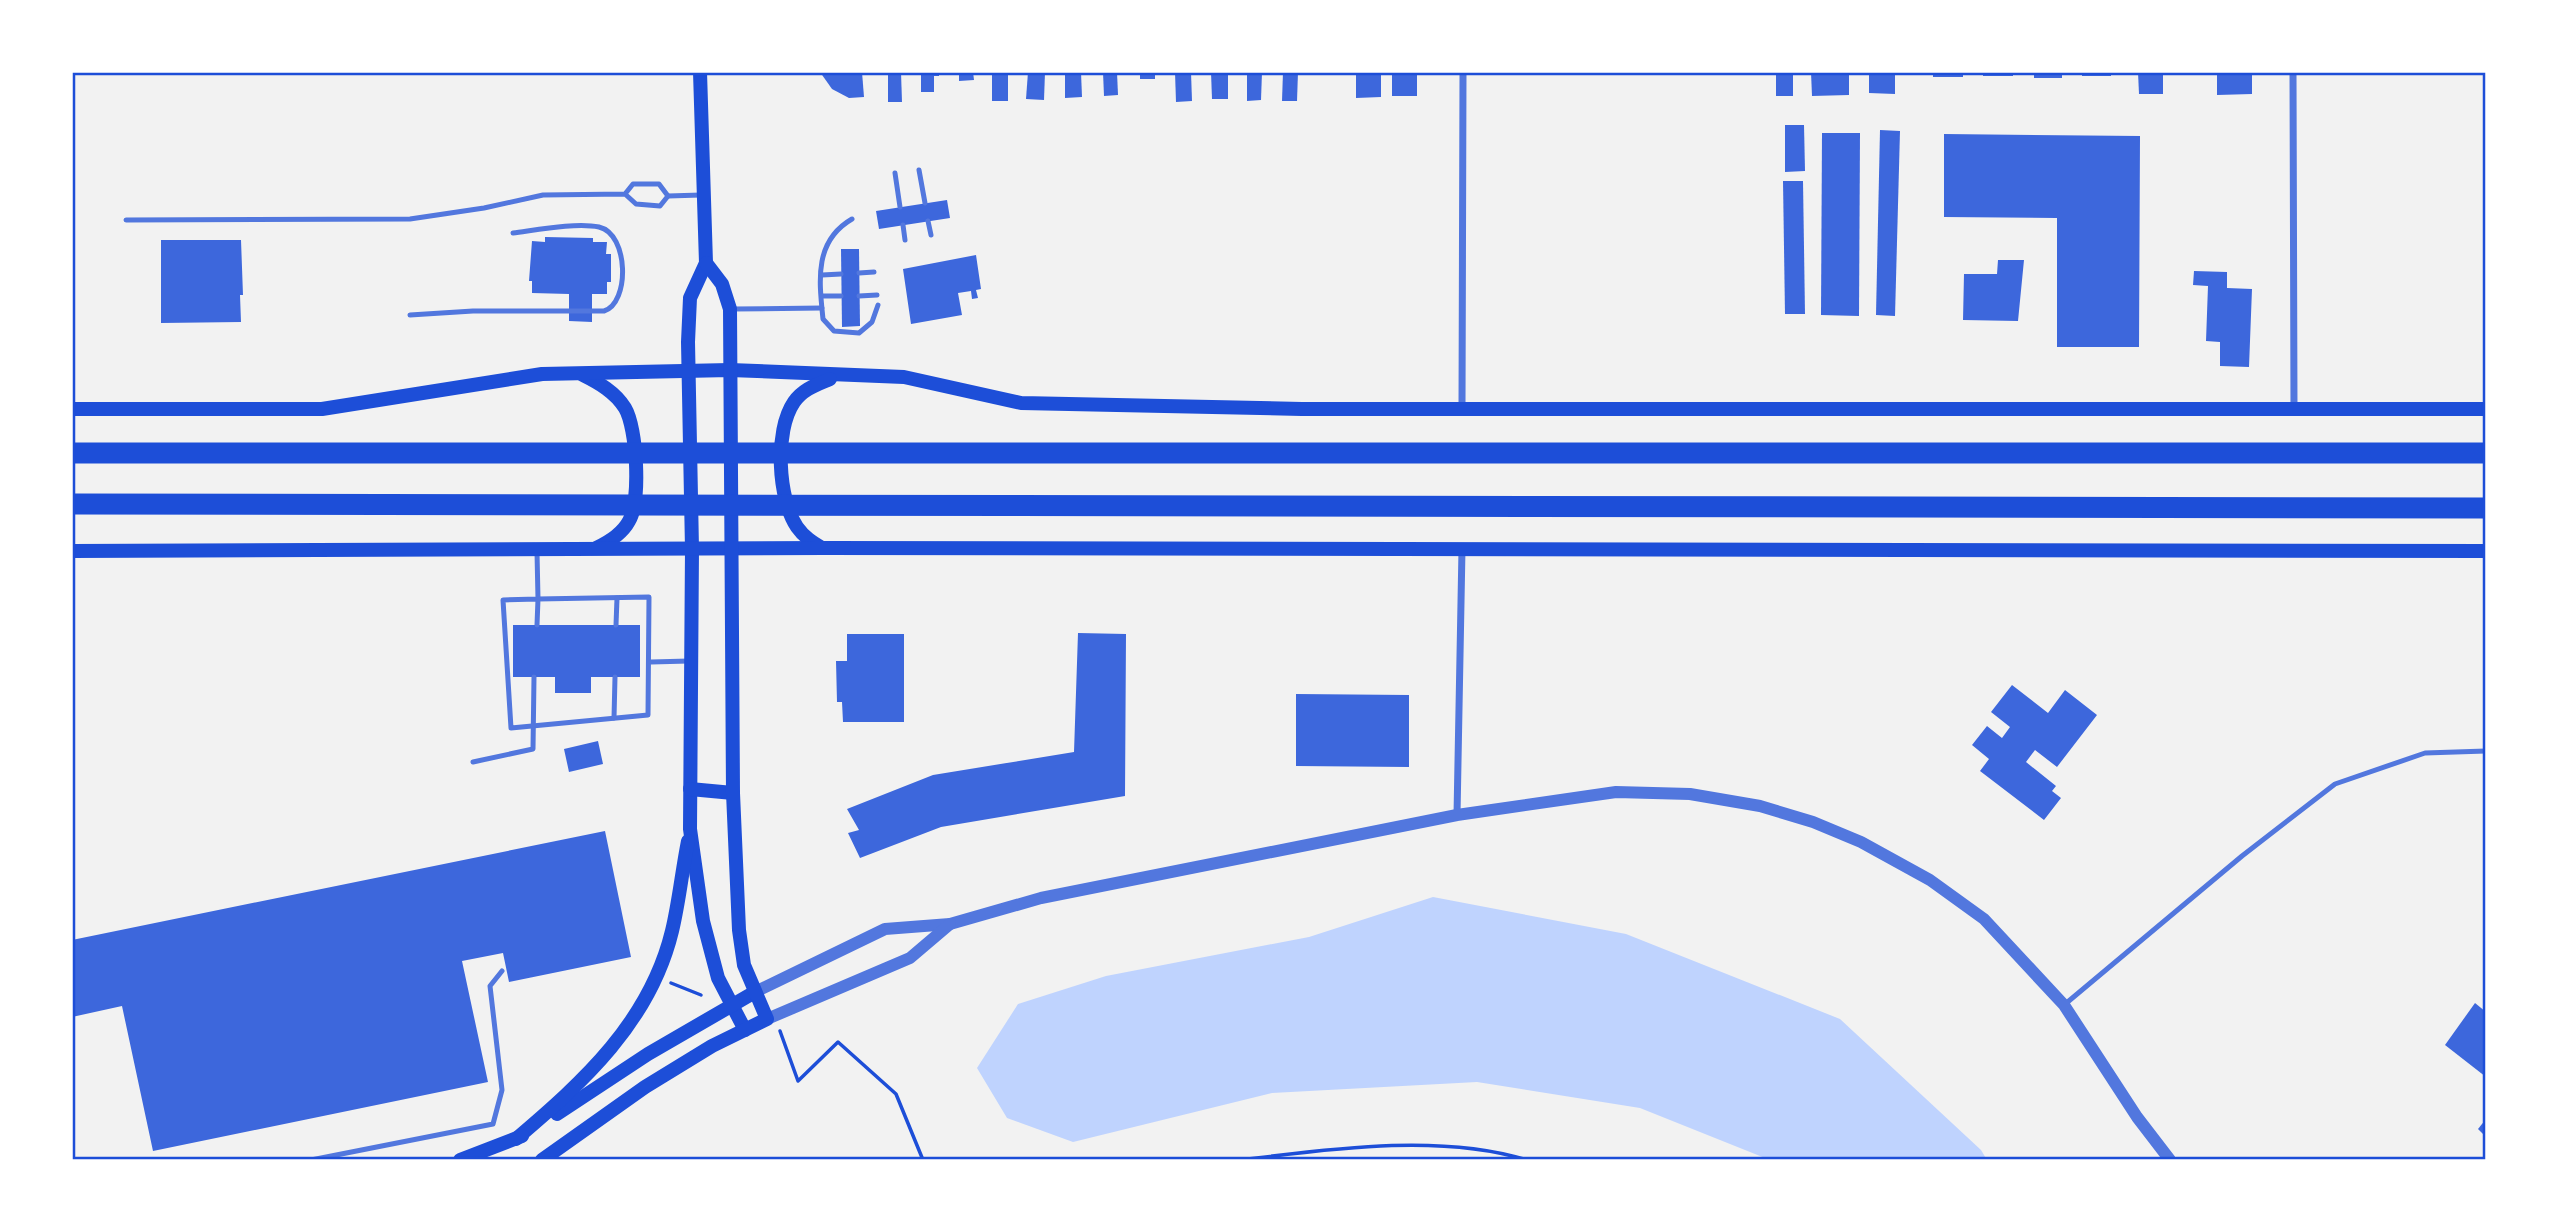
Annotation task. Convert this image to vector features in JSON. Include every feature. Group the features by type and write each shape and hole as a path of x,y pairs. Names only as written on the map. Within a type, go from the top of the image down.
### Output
{"highway":[{"path":"2420,453 2486,442"},
{"path":"72,453 2486,453"},
{"path":"72,504 2486,508"},
{"path":"72,516 93,514 110,505"}],"main road":[{"path":"700,72 701,195 706,263 690,298 687,372 692,550 690,829 703,921 718,978 745,1030"},
{"path":"542,1160 645,1087 771,1018 755,992 744,964 739,930 733,793 730,309 722,284 706,263"},
{"path":"72,409 322,409 506,378 579,373 730,370 834,377 904,377 1021,403 1462,408 2486,408"},
{"path":"579,373 619,399 626,410 633,436 634,512 619,534 594,548"},
{"path":"824,548 807,539 796,526 784,498 781,435 793,403 806,389 834,377"},
{"path":"72,551 824,548 2486,551"},
{"path":"690,789 733,793"},
{"path":"516,1139 583,1082 621,1037 649,990 671,934 690,829"},
{"path":"460,1160 516,1139 648,1054 755,992"}],"street":[{"path":"1462,408 1463,72"},
{"path":"2293,72 2294,408"},
{"path":"1457,815 1462,550"},
{"path":"755,992 885,929 950,924 1041,898 1457,815 1616,792 1690,794 1760,806 1813,822 1899,861 1984,919 2064,1005 2137,1117 2170,1160"},
{"path":"771,1018 909,958 950,924"}],"lane":[{"path":"919,170 925,203"},
{"path":"895,173 900,207"},
{"path":"625,194 633,184 659,184 668,196"},
{"path":"126,220 410,219 484,208 543,195 625,194 636,204 660,206 668,196 701,195"},
{"path":"852,219 836,230 825,243 822,275 823,319 834,331 859,333 872,322 878,305"},
{"path":"929,221 931,235"},
{"path":"903,225 905,240"},
{"path":"410,315 473,311 604,311 616,303 621,288 621,248 606,230 592,227 513,233"},
{"path":"859,273 874,272"},
{"path":"822,275 841,274"},
{"path":"859,296 877,295"},
{"path":"822,296 841,296"},
{"path":"730,309 822,308"},
{"path":"537,549 537,625"},
{"path":"649,597 651,662 648,715 511,728 503,600 538,599 649,597"},
{"path":"615,625 617,598"},
{"path":"651,662 691,661"},
{"path":"472,762 533,749 534,677"},
{"path":"614,718 615,677"},
{"path":"2064,1005 2242,856 2335,784 2425,753 2486,751"},
{"path":"311,1160 493,1124 502,1090 490,986 502,971"}],"path":[{"path":"671,983 701,995"},
{"path":"771,1018 798,1081 838,1042 897,1094 923,1160"},
{"path":"1241,1160 1330,1149 1449,1147 1527,1160"}],"water":[{"path":"1433,897 1626,934 1840,1019 1981,1150 1987,1160 1770,1160 1640,1108 1477,1082 1272,1093 1073,1142 1007,1118 977,1068 1018,1004 1106,976 1309,937"}],"building":[{"path":"820,72 862,72 864,97 849,98 832,89"},
{"path":"888,72 901,72 902,102 888,102"},
{"path":"921,72 939,72 939,76 934,76 934,92 921,92"},
{"path":"959,72 973,72 974,80 959,81"},
{"path":"992,72 1008,72 1008,101 992,101"},
{"path":"1028,72 1045,72 1044,100 1026,99"},
{"path":"1065,72 1081,72 1082,97 1065,98"},
{"path":"1103,72 1117,72 1118,95 1104,96"},
{"path":"1140,72 1155,72 1155,79 1140,79"},
{"path":"1175,72 1191,72 1192,101 1176,102"},
{"path":"1211,72 1228,72 1228,99 1212,99"},
{"path":"1247,72 1262,72 1261,100 1247,101"},
{"path":"1283,72 1298,72 1297,101 1282,101"},
{"path":"1356,72 1381,72 1381,97 1356,98"},
{"path":"1392,72 1417,72 1417,96 1392,96"},
{"path":"1776,72 1793,72 1793,96 1776,96"},
{"path":"1811,72 1849,72 1849,95 1812,96"},
{"path":"1869,72 1895,72 1895,94 1869,93"},
{"path":"1933,72 1963,72 1963,77 1933,77"},
{"path":"1983,72 2013,72 2013,76 1983,76"},
{"path":"2034,72 2062,72 2062,78 2034,78"},
{"path":"2082,72 2111,72 2111,76 2082,76"},
{"path":"2138,72 2163,72 2163,94 2139,94"},
{"path":"2217,72 2252,72 2252,94 2217,95"},
{"path":"1785,125 1804,125 1805,171 1785,172"},
{"path":"1880,130 1900,131 1895,316 1876,315"},
{"path":"1822,133 1860,133 1859,316 1821,315"},
{"path":"1944,134 2140,136 2139,347 2057,347 2057,218 1944,217"},
{"path":"1783,181 1803,181 1805,314 1785,314"},
{"path":"947,200 950,218 879,229 876,211"},
{"path":"545,237 593,238 593,242 607,242 606,254 611,254 611,282 607,282 607,294 592,294 592,322 569,321 569,294 532,293 532,281 529,281 532,241 545,242"},
{"path":"161,240 241,240 241,322 161,323"},
{"path":"841,249 859,249 860,326 842,327"},
{"path":"976,255 981,289 976,290 978,298 972,299 971,291 958,293 962,315 911,324 903,269"},
{"path":"1998,260 2024,260 2018,321 1963,320 1964,274 1997,274"},
{"path":"2194,271 2227,272 2227,288 2252,289 2249,367 2220,366 2220,342 2206,341 2208,286 2193,285"},
{"path":"513,625 640,625 640,677 591,677 591,693 555,693 555,677 513,677"},
{"path":"1078,633 1126,634 1125,796 941,827 860,858 848,833 859,830 847,809 933,775 1074,752"},
{"path":"847,634 904,634 904,722 843,722 842,702 837,702 836,661 847,661"},
{"path":"2012,685 2048,713 2065,690 2097,715 2057,767 2035,750 2026,762 2056,786 2052,791 2061,798 2044,820 1980,771 1989,759 1972,745 1987,726 2002,738 2010,727 1991,712"},
{"path":"1296,694 1409,695 1409,767 1296,766"},
{"path":"598,741 603,764 569,772 564,749"},
{"path":"605,831 631,957 509,982 503,953 462,961 488,1082 153,1151 122,1006 72,1017 72,940"},
{"path":"2475,1003 2486,1012 2486,1077 2445,1045"},
{"path":"2486,1119 2486,1137 2478,1129"}]}
